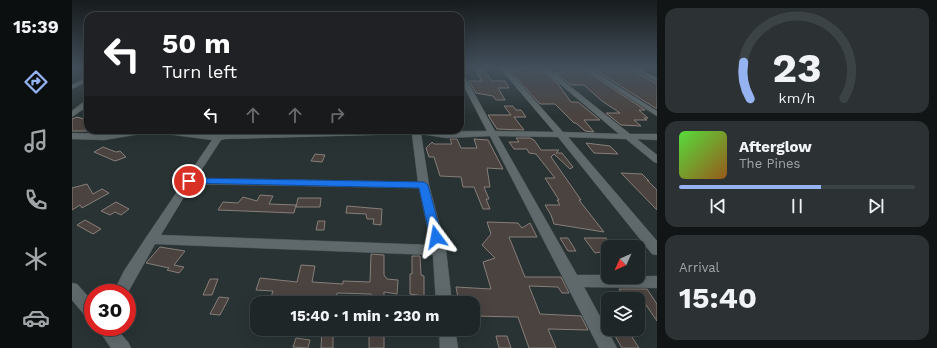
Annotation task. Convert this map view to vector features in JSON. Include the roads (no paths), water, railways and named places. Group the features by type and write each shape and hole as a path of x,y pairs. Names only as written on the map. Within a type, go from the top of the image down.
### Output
{"street":[{"path":"466,84 608,348"},
{"path":"518,84 657,250"},
{"path":"564,84 657,160"},
{"path":"611,84 657,114"},
{"path":"72,116 84,106"},
{"path":"440,134 493,133 657,137"},
{"path":"72,136 93,138 112,134"},
{"path":"202,134 232,134"},
{"path":"417,134 424,185 439,250 443,296"},
{"path":"124,284 151,239 189,181 215,135"},
{"path":"189,181 424,185"},
{"path":"151,239 439,250"},
{"path":"573,281 657,282"},
{"path":"72,289 84,303"},
{"path":"112,336 122,348"},
{"path":"448,336 449,348"}]}
